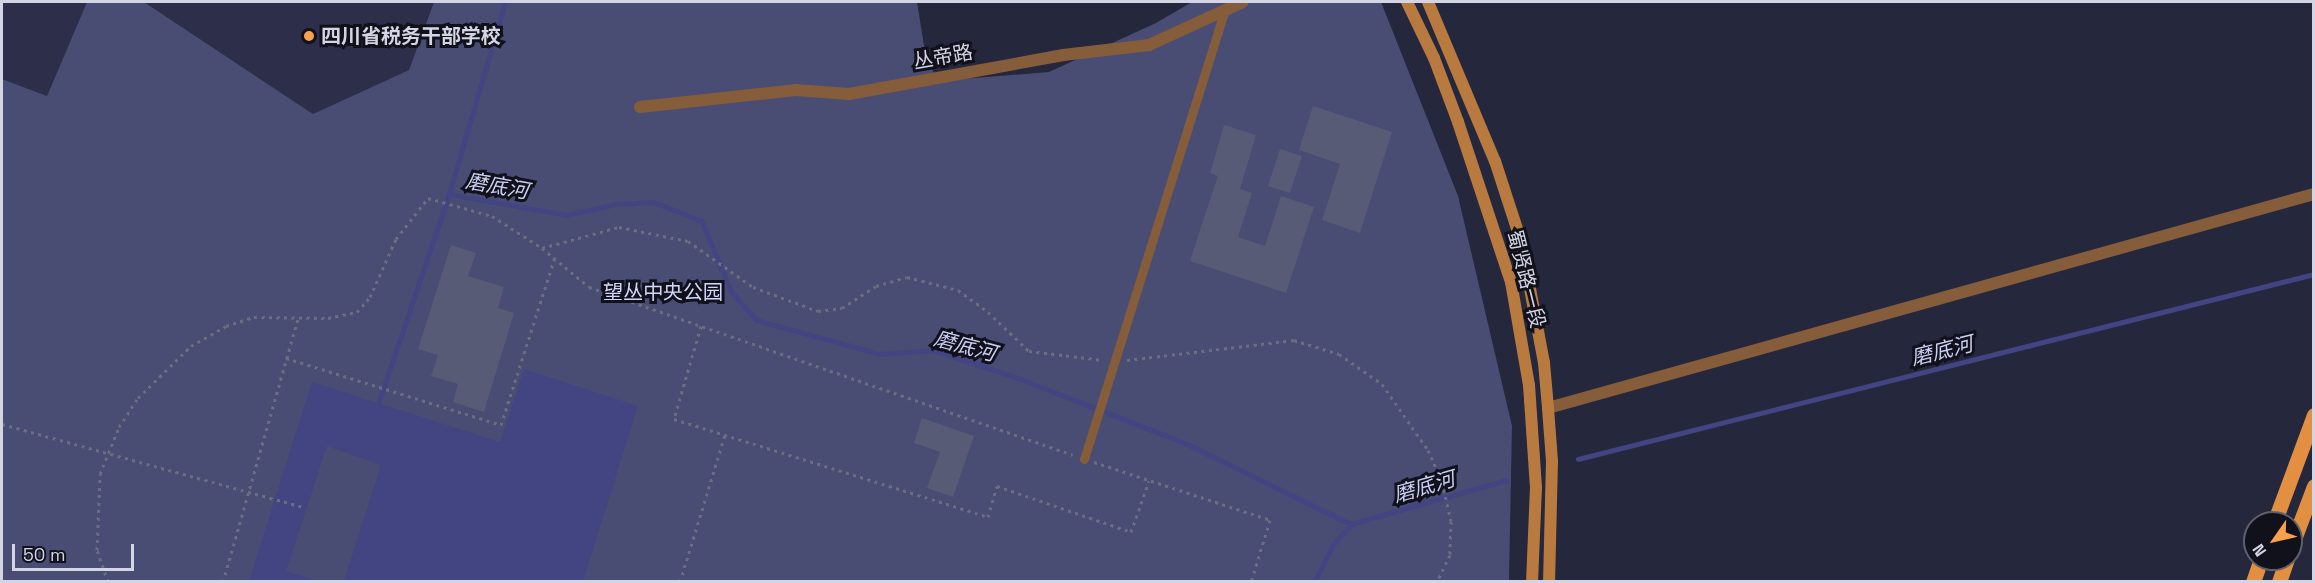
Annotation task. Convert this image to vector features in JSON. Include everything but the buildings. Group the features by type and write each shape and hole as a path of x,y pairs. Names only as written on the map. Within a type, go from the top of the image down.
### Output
{"main road":[{"path":"2278,511 2313,415"},
{"path":"2303,514 2313,486"}],"street":[{"name":"丛帝路","path":"640,107 796,90 849,94 1063,55 1149,45 1243,2"},
{"name":"蜀贤路一段","path":"1407,2 1446,90 1511,282 1529,385 1534,464 1532,582"},
{"name":"蜀贤路一段","path":"1428,2 1495,161 1521,241 1544,363 1548,408 1552,461 1549,582"},
{"path":"1548,408 2313,194"}],"lane":[{"path":"1084,459 1224,12"}],"path":[{"path":"108,582 97,550 96,513 100,474 119,427 138,398 191,346 226,326 254,317 328,318 357,312 370,297 396,240 412,216 428,198 492,216 555,257 589,287 1084,459 1270,520 1251,582"},
{"path":"542,248 619,227 688,241 753,287 818,311 842,308 876,286 908,277 958,290 988,312 1029,351 1084,360 1106,360"},
{"path":"286,358 501,425 555,257"},
{"path":"223,582 298,317"},
{"path":"701,326 674,420 988,517 997,486 1131,532 1149,481"},
{"path":"1118,360 1156,359 1294,340 1339,354 1382,384 1428,450 1442,482 1451,521 1450,555 1437,582"},
{"path":"2,424 306,508"},
{"path":"680,582 725,435"}],"shaded area":[{"path":"2,2 87,2 47,96 2,79"},
{"name":"四川省税务干部学校","path":"144,2 434,2 409,70 313,114"},
{"path":"524,369 638,406 583,581 344,581 381,465 327,446 286,571 317,581 249,581 312,382 500,442"}],"green space":[{"name":"望丛中央公园","path":"87,2 144,2 313,114 409,70 434,2 917,2 925,52 937,81 1049,72 1156,23 1192,2 1381,2 1458,196 1512,426 1509,581 2,581 2,79 47,96"}],"waterway":[{"name":"磨底河","path":"449,194 505,2"},
{"name":"磨底河","path":"377,407 449,194 567,215 616,204 654,202 702,221 731,291 756,320 880,354 933,350 1018,378 1185,443 1351,524 1506,480"},
{"name":"磨底河","path":"1578,459 2314,274"},
{"path":"1314,582 1333,545 1351,524"}],"place":[{"name":"四川省税务干部学校","path":"309,36"}]}
